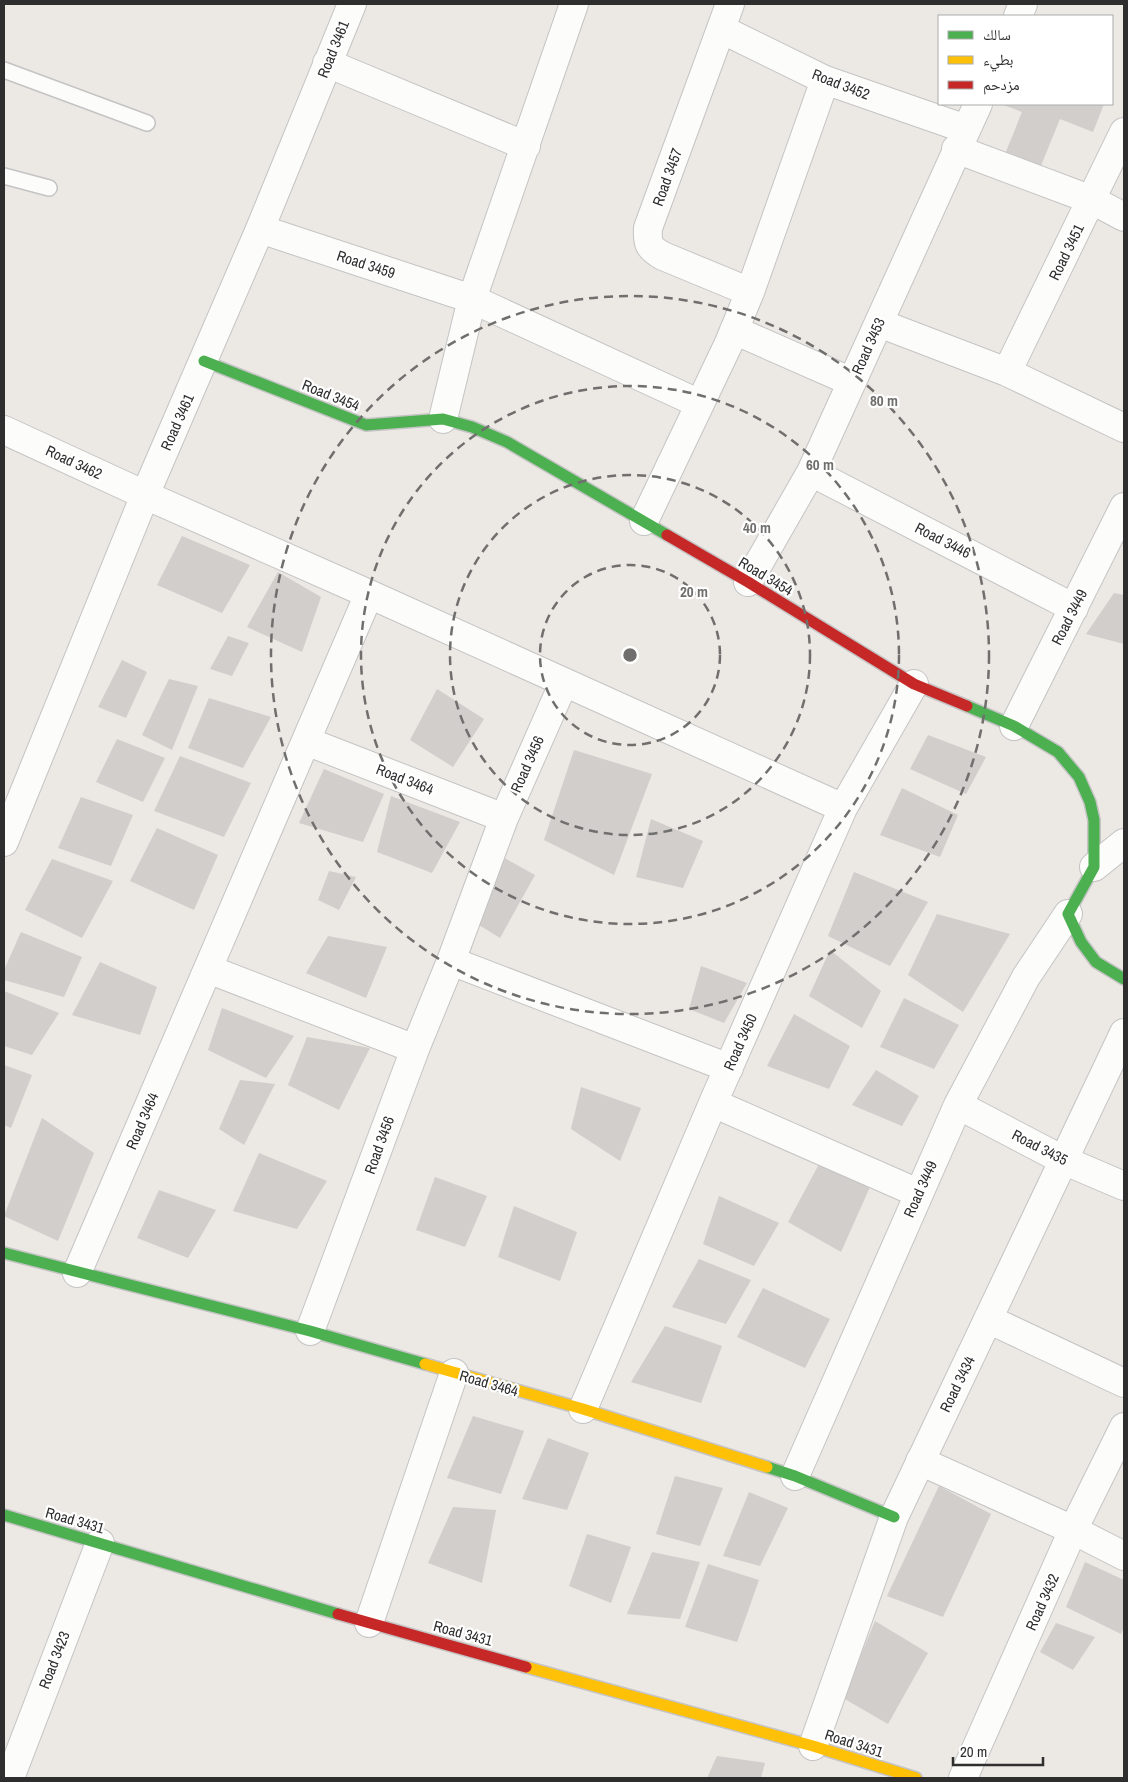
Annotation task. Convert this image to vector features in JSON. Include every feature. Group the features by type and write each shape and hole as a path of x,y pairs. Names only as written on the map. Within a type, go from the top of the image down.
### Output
{"street":[{"name":"Road 3461","path":"4,842 145,495 260,229 352,4"},
{"path":"443,419 472,299 574,4"},
{"name":"Road 3457","path":"730,4 648,228 647,241 653,251 663,256 750,292"},
{"name":"Road 3452","path":"721,29 826,80 961,139 1092,200 1124,217"},
{"path":"327,63 526,146"},
{"path":"644,521 728,345 750,292 826,80"},
{"name":"Road 3453","path":"748,582 811,472 978,105"},
{"name":"Road 3451","path":"1007,372 1124,132"},
{"name":"Road 3459","path":"260,229 472,299"},
{"path":"472,299 700,404"},
{"path":"879,323 1007,372 1124,428"},
{"path":"734,330 852,382"},
{"name":"Road 3454","path":"204,360 366,425 443,419 472,426 506,442 644,521 748,582 914,684 1014,726 1058,752 1079,777 1090,802 1094,820 1094,867 1068,914"},
{"name":"Road 3462","path":"4,430 843,808"},
{"name":"Road 3446","path":"811,472 1074,608"},
{"name":"Road 3449","path":"1014,726 1124,508"},
{"name":"Road 3464","path":"76,1272 370,594"},
{"name":"Road 3456","path":"310,1331 414,1049 451,961 504,818 564,682"},
{"name":"Road 3450","path":"584,1409 713,1103 843,808 914,684"},
{"name":"Road 3464","path":"306,740 504,818"},
{"path":"1094,867 1124,843"},
{"path":"1068,914 1081,942 1096,962 1124,980"},
{"name":"Road 3449","path":"795,1476 958,1105 1026,977 1068,914"},
{"path":"451,961 729,1068"},
{"path":"208,969 414,1049"},
{"name":"Road 3434","path":"813,1746 894,1517 1124,1033"},
{"path":"713,1103 918,1193"},
{"name":"Road 3435","path":"958,1105 1063,1160 1124,1186"},
{"name":"Road 3464","path":"4,1254 310,1331 584,1409 795,1476 894,1517"},
{"path":"988,1319 1124,1383"},
{"path":"369,1623 454,1373"},
{"name":"Road 3432","path":"963,1778 1073,1530 1124,1427"},
{"path":"920,1461 1073,1530 1124,1556"},
{"name":"Road 3431","path":"4,1515 369,1623 813,1746 916,1778"},
{"name":"Road 3423","path":"8,1773 100,1543"}],"lane":[{"path":"4,70 148,123"},
{"path":"4,176 49,188"}],"building":[{"path":"1004,105 1104,105 1093,132 1060,119 1040,168 1005,154 1022,112"},
{"path":"182,536 250,565 222,613 157,585"},
{"path":"278,572 321,597 302,652 247,627"},
{"path":"1114,593 1124,595 1124,644 1086,634"},
{"path":"228,636 249,643 232,676 210,669"},
{"path":"122,660 147,672 126,718 98,707"},
{"path":"169,679 198,686 172,750 142,735"},
{"path":"437,689 484,719 453,767 410,740"},
{"path":"209,698 271,717 243,768 188,748"},
{"path":"928,735 986,757 966,794 910,769"},
{"path":"117,739 165,758 143,802 96,782"},
{"path":"574,750 652,774 614,875 544,840"},
{"path":"180,756 251,783 224,837 154,811"},
{"path":"324,769 384,794 363,842 299,823"},
{"path":"902,788 958,815 940,857 880,835"},
{"path":"391,796 460,822 432,873 377,852"},
{"path":"81,797 133,815 111,866 58,848"},
{"path":"651,819 703,841 683,888 636,877"},
{"path":"157,828 218,855 194,910 130,881"},
{"path":"499,855 535,875 500,938 474,922"},
{"path":"52,859 113,881 82,938 25,910"},
{"path":"329,871 356,877 339,910 318,900"},
{"path":"854,872 928,902 890,966 828,936"},
{"path":"937,914 1010,934 963,1012 908,975"},
{"path":"21,932 82,957 64,997 4,980 4,970"},
{"path":"328,936 387,947 366,998 306,973"},
{"path":"830,950 881,991 862,1028 809,996"},
{"path":"100,962 157,987 140,1035 72,1015"},
{"path":"701,966 747,983 724,1023 689,1009"},
{"path":"4,991 59,1013 32,1055 4,1046"},
{"path":"904,998 959,1025 934,1069 880,1047"},
{"path":"222,1008 294,1036 266,1078 208,1050"},
{"path":"794,1014 850,1046 829,1089 767,1066"},
{"path":"307,1037 370,1048 339,1110 288,1085"},
{"path":"4,1065 32,1075 11,1128 4,1125"},
{"path":"876,1070 919,1096 902,1126 852,1105"},
{"path":"240,1080 275,1084 244,1145 219,1129"},
{"path":"581,1087 641,1108 620,1161 571,1129"},
{"path":"42,1118 94,1153 58,1241 4,1216"},
{"path":"259,1153 327,1181 297,1229 233,1211"},
{"path":"819,1164 870,1187 841,1252 788,1222"},
{"path":"435,1177 487,1196 465,1247 416,1230"},
{"path":"159,1190 216,1210 188,1258 137,1238"},
{"path":"719,1196 779,1223 754,1266 703,1244"},
{"path":"514,1206 577,1232 560,1281 498,1257"},
{"path":"699,1259 751,1280 726,1324 672,1307"},
{"path":"763,1288 830,1319 805,1368 737,1337"},
{"path":"665,1326 722,1346 701,1403 631,1382"},
{"path":"473,1416 524,1431 501,1494 447,1478"},
{"path":"548,1438 589,1453 567,1510 522,1499"},
{"path":"675,1476 723,1488 700,1546 656,1534"},
{"path":"939,1486 991,1514 943,1617 887,1596"},
{"path":"749,1492 788,1508 760,1566 723,1556"},
{"path":"453,1507 496,1510 482,1583 428,1563"},
{"path":"587,1534 631,1547 611,1603 569,1586"},
{"path":"652,1552 700,1562 680,1619 627,1614"},
{"path":"1085,1562 1124,1580 1124,1627 1121,1634 1066,1607"},
{"path":"708,1564 759,1580 737,1642 685,1627"},
{"path":"875,1621 928,1653 888,1724 843,1698"},
{"path":"1056,1623 1095,1637 1073,1670 1040,1652"},
{"path":"717,1756 765,1763 761,1778 707,1778"}],"traffic: fast":[{"path":"204,361 366,425 443,419 472,427 507,442 667,535"},
{"path":"967,706 1014,726 1058,752 1079,777 1090,802 1094,820 1094,867 1068,914 1081,942 1096,962 1124,979"},
{"path":"4,1253 310,1331 425,1364"},
{"path":"767,1467 795,1476 894,1517"},
{"path":"4,1515 338,1614"}],"traffic: slow":[{"path":"425,1364 583,1409 767,1467"},
{"path":"526,1667 813,1746 916,1778"}],"traffic: jam":[{"path":"667,535 748,582 914,684 967,706"},
{"path":"338,1614 526,1667"}]}
